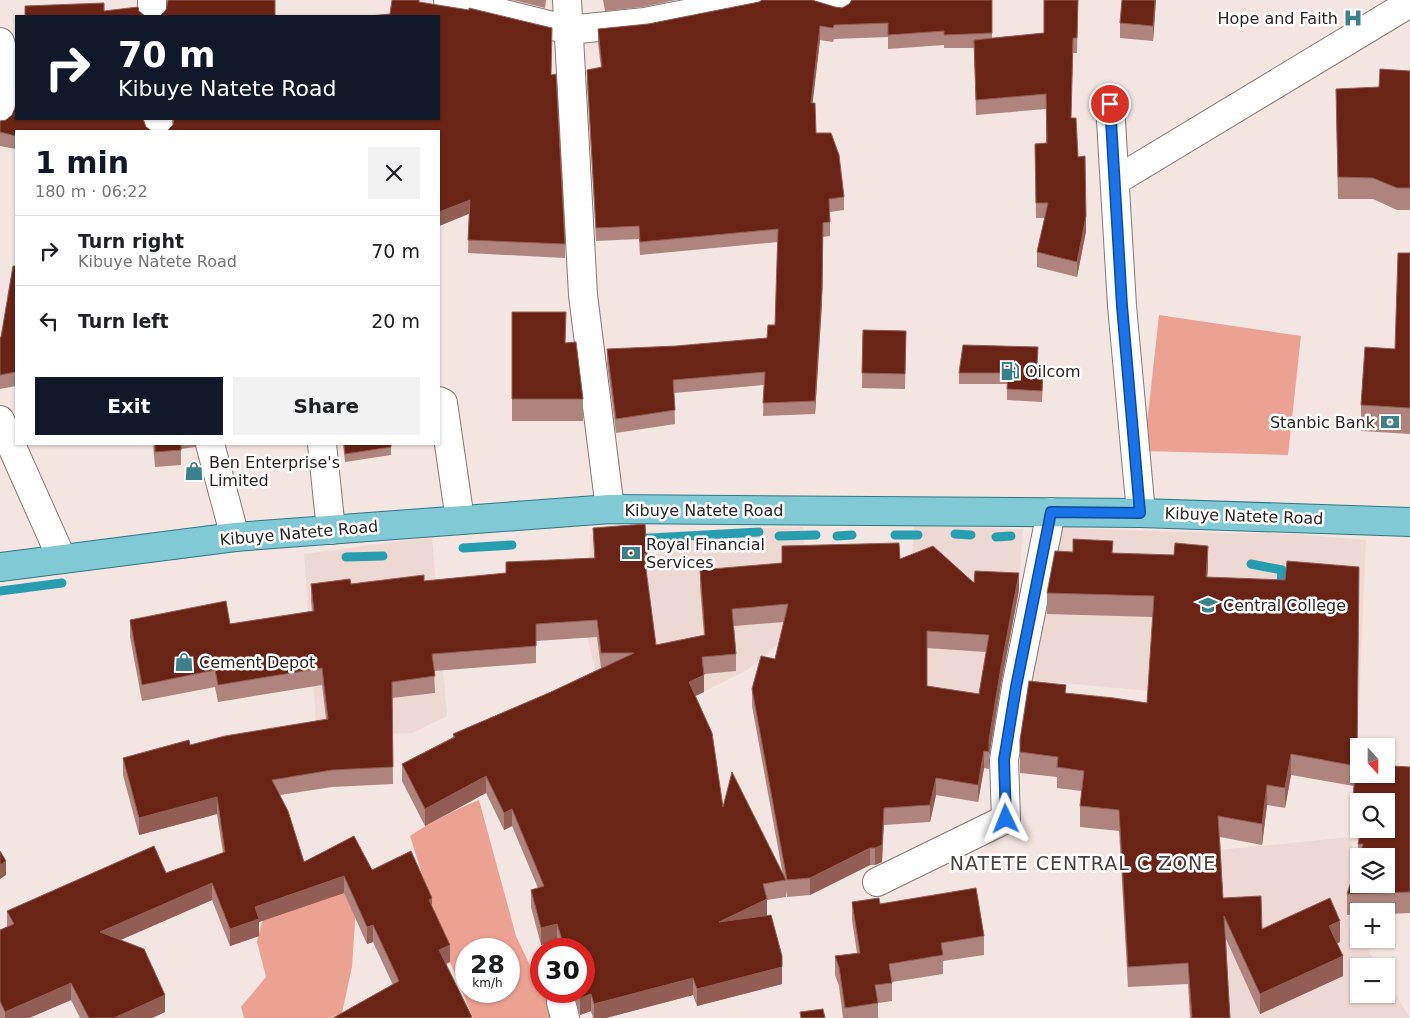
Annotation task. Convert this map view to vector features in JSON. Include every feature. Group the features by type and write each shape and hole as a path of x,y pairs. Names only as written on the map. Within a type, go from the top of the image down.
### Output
{"main road":[{"name":"Kibuye Natete Road","path":"0,567 235,536 610,509 1140,513 1410,522"}],"street":[{"path":"152,0 152,15"},
{"path":"448,0 569,30 645,22 756,0"},
{"path":"568,0 583,295 610,509"},
{"path":"1115,181 1410,3"},
{"path":"0,42 7,66 0,119"},
{"path":"1110,104 1122,306 1140,513"},
{"path":"440,402 443,403 460,520"},
{"path":"0,420 62,559"},
{"path":"210,445 235,536"},
{"path":"322,445 331,530"},
{"path":"876,882 1006,819 1004,760 1016,687 1051,512"}],"shaded area":[{"path":"1159,315 1301,336 1288,455 1144,451"},
{"path":"914,526 1023,529 1013,669 1008,710 927,702 911,570"},
{"path":"803,527 808,620 747,670 630,729 595,668 587,637 590,534"},
{"path":"1039,527 1293,534 1366,540 1358,725 1149,691 1030,680"},
{"path":"432,537 447,716 412,733 317,737 304,554"},
{"path":"479,800 517,938 455,938 455,974 410,836 452,812"},
{"path":"1351,838 1350,893 1356,893 1357,903 1350,903 1350,948 1367,948 1373,958 1350,958 1350,1003 1395,1003 1395,994 1410,1018 1229,1018 1219,850"},
{"path":"345,863 356,907 352,967 342,1013 330,1018 244,1018 241,1007 266,977 257,942 266,905"},
{"path":"520,944 530,965 530,1003 548,1003 555,1018 473,1018 467,1003 520,1003"}],"building":[{"path":"168,0 275,0 275,15 161,15 166,10"},
{"path":"392,0 419,0 419,2 469,10 469,8 552,28 551,75 556,74 565,244 468,240 470,200 440,212 440,130 168,130 173,125 174,120 440,120 440,15 380,15 390,14"},
{"path":"762,0 812,0 842,8 852,0 992,0 992,33 944,35 944,31 888,35 888,23 834,25 833,28 820,26 811,103 815,103 816,133 831,133 839,155 844,197 829,199 830,222 823,223 822,289 815,401 763,403 765,372 673,380 675,410 616,419 607,349 676,346 767,338 768,325 775,325 778,229 640,242 639,226 596,228 587,70 602,67 598,29 648,24"},
{"path":"1044,0 1078,0 1077,38 1073,38 1071,118 1076,118 1078,157 1085,156 1086,216 1077,262 1037,252 1048,203 1036,203 1035,144 1047,143 1046,94 976,100 974,40 1044,33"},
{"path":"1122,0 1155,0 1153,26 1120,23"},
{"path":"104,3 104,11 138,7 139,11 144,15 25,15 25,6"},
{"path":"1380,69 1410,71 1410,188 1397,188 1373,178 1338,177 1336,89 1379,87"},
{"path":"15,108 15,120 143,120 146,127 150,130 15,130 15,136 0,132 0,121 6,120 12,115"},
{"path":"1398,253 1410,253 1410,408 1361,405 1365,347 1395,349"},
{"path":"13,266 15,266 15,372 0,375 1,337"},
{"path":"512,312 566,312 565,343 576,342 583,399 512,399"},
{"path":"863,330 906,331 905,374 862,373"},
{"path":"963,345 1038,347 1037,366 1043,366 1042,391 1007,389 1008,373 959,373"},
{"path":"155,445 181,445 181,450 155,452"},
{"path":"344,445 391,445 391,447 345,454"},
{"path":"645,524 647,554 644,554 656,645 705,635 700,570 782,563 782,546 899,543 900,559 933,546 974,583 975,571 1019,573 1001,667 989,740 989,752 984,751 978,785 936,778 930,805 884,808 882,845 870,848 810,878 787,880 752,689 761,656 775,659 788,604 732,609 736,654 702,657 704,675 689,682 712,733 723,807 732,772 786,880 763,884 767,899 719,922 771,915 782,956 782,967 697,989 693,978 594,1004 595,938 561,938 557,924 541,928 531,890 544,886 512,809 504,813 486,776 425,809 402,764 455,737 453,734 551,692 634,653 601,653 597,620 536,624 536,646 432,654 435,676 392,682 393,767 332,770 272,780 288,811 304,862 354,836 372,870 411,851 432,898 429,900 450,945 439,950 455,982 455,1003 465,1003 472,1017 333,1018 399,981 373,925 367,927 344,876 255,907 259,919 230,929 212,883 100,932 144,949 165,995 114,1018 89,1018 71,983 5,1012 0,1001 0,930 14,924 7,911 154,846 166,873 225,852 217,797 139,818 123,758 189,740 190,745 225,736 328,719 322,668 218,685 215,670 142,685 130,620 226,601 230,624 314,611 311,584 350,579 351,584 424,575 424,581 506,573 506,562 595,558 593,528","holes":["927,631 989,635 979,694 927,686"]},
{"path":"1073,539 1113,541 1112,553 1174,555 1175,543 1208,546 1206,577 1285,580 1287,561 1359,567 1357,738 1350,738 1350,765 1291,754 1285,788 1267,785 1262,824 1218,816 1223,898 1261,896 1262,929 1330,898 1340,921 1329,926 1343,956 1260,994 1224,916 1230,1018 1192,1018 1188,963 1128,967 1119,810 1080,806 1084,771 1057,767 1058,757 1020,752 1020,740 1029,681 1066,685 1065,693 1147,703 1154,596 1047,593 1055,551 1073,552"},
{"path":"1395,766 1410,767 1410,892 1395,892 1395,848 1362,848 1363,844 1358,844 1359,838 1395,838 1395,793 1353,793 1354,783 1395,783"},
{"path":"0,851 6,861 0,865"},
{"path":"1350,885 1350,893 1378,893 1347,894"},
{"path":"976,888 984,936 941,943 943,955 889,964 892,983 875,985 878,1003 845,1008 839,967 835,956 860,953 852,902 879,898 880,904"},
{"path":"823,1009 825,1018 801,1018 800,1012"}],"waterway":[{"path":"634,539 759,532"},
{"path":"955,534 971,535"},
{"path":"779,536 816,535"},
{"path":"837,536 852,535"},
{"path":"895,535 918,535"},
{"path":"996,537 1011,536"},
{"path":"463,548 512,545"},
{"path":"346,557 383,556"},
{"path":"1251,564 1282,570 1281,586"},
{"path":"0,591 62,583"}],"place":[{"name":"Hope and Faith","path":"1353,18"},
{"name":"Oilcom","path":"1010,371"},
{"name":"Stanbic Bank","path":"1390,422"},
{"name":"Ben Enterprise's Limited","path":"194,471"},
{"name":"Royal Financial Services","path":"631,553"},
{"name":"Central College","path":"1208,605"},
{"name":"Cement Depot","path":"184,662"}],"district":[{"name":"NATETE CENTRAL C ZONE","path":"1083,863"}],"route":[{"path":"1006,819 1004,760 1016,687 1051,512 1140,513 1122,306 1110,104"}]}
